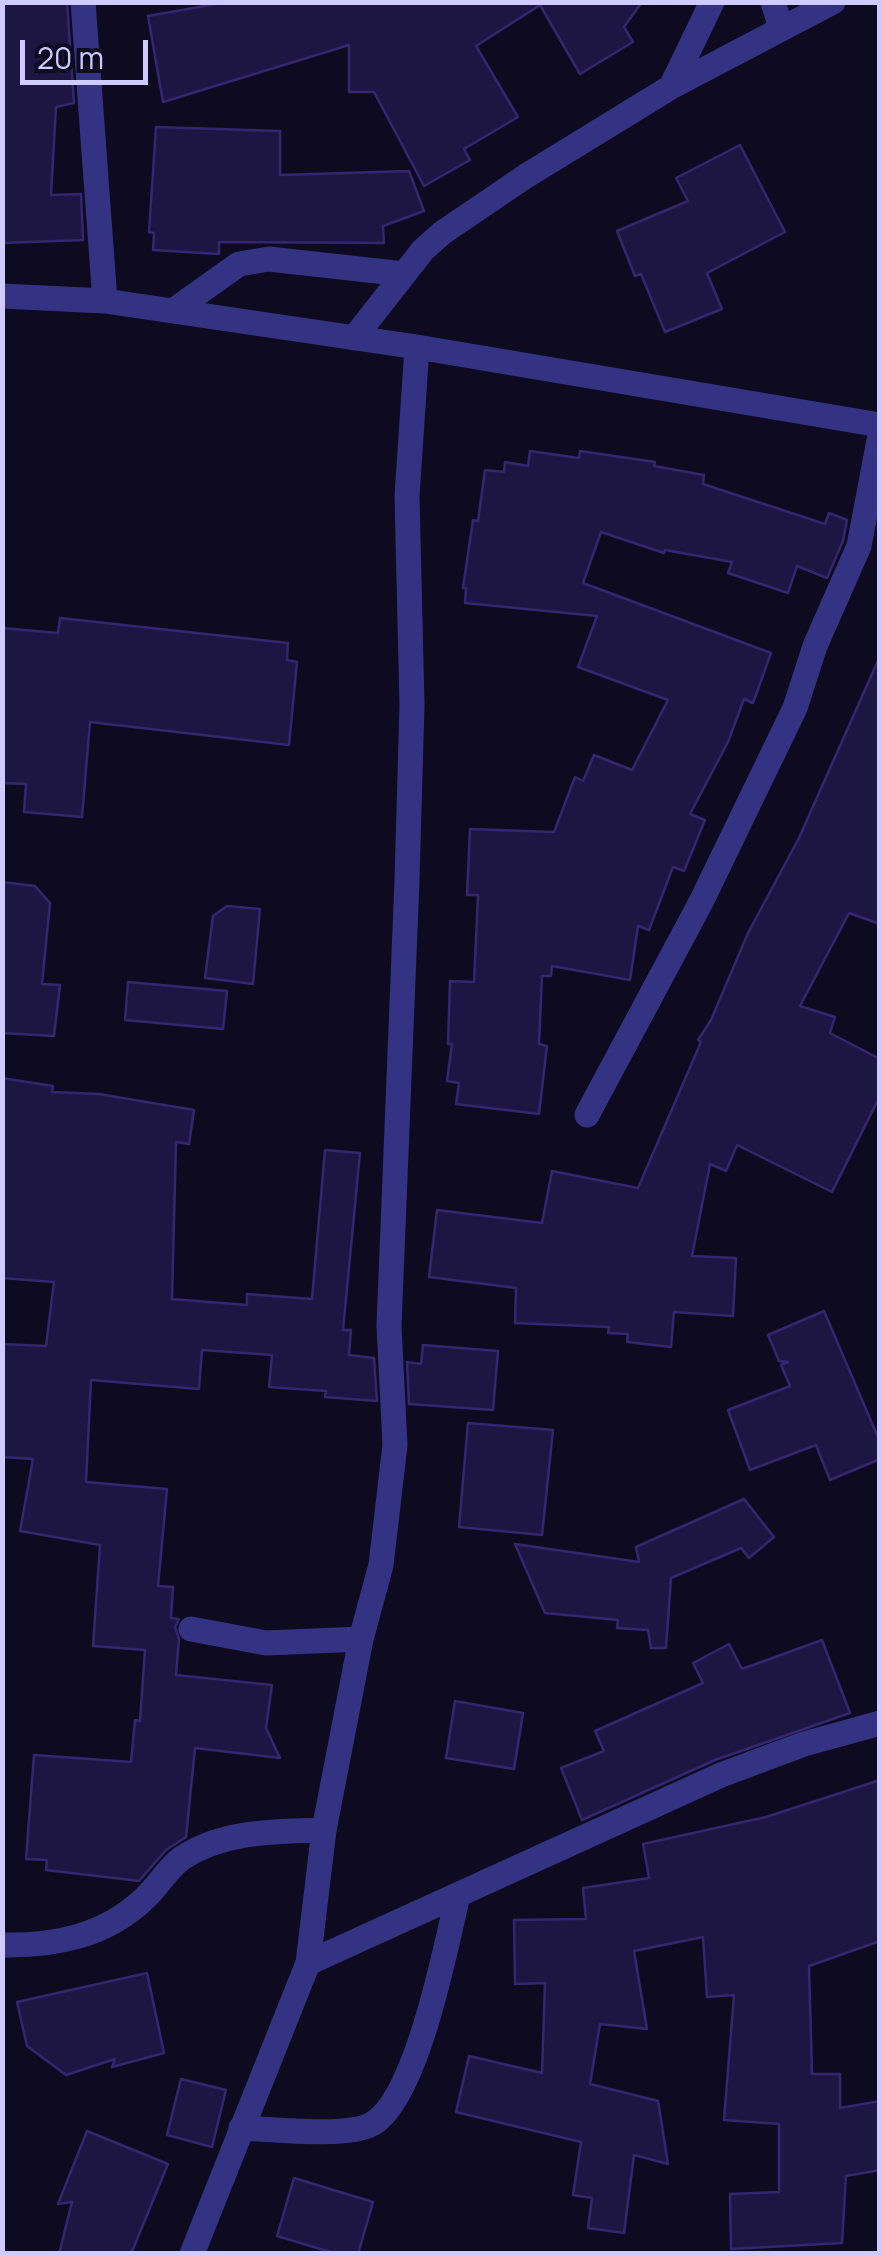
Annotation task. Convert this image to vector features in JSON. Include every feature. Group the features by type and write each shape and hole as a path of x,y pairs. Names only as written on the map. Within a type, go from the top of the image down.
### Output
{"street":[{"path":"83,2 105,301"},
{"path":"671,87 712,2"},
{"path":"773,2 781,28"},
{"path":"354,338 442,233 671,87 832,2"},
{"path":"173,311 239,264 269,259 404,274"},
{"path":"2,296 105,301 417,346 880,424"},
{"path":"192,2254 308,1963 324,1830 361,1639 381,1565 396,1445 389,1326 408,880 412,705 407,496 417,346"},
{"path":"587,1114 701,902 795,708 815,646 860,546 880,436"},
{"path":"191,1629 266,1643 361,1639"},
{"path":"308,1963 720,1775 804,1744 880,1723"},
{"path":"2,1945 62,1942 100,1930 143,1900 180,1859 214,1843 249,1833 324,1830"},
{"path":"241,2128 348,2130 372,2124 391,2106 418,2049 458,1895"}],"building":[{"path":"2,2 67,2 74,103 56,107 51,195 81,194 83,240 2,243"},
{"path":"227,2 642,2 624,27 633,42 580,74 540,5 476,46 518,117 464,149 470,160 424,186 374,92 349,92 349,45 163,102 148,16"},
{"path":"156,127 280,131 280,175 409,171 424,211 383,226 384,243 219,242 219,254 153,250 154,233 149,232"},
{"path":"740,145 785,232 707,273 722,309 665,332 641,274 635,276 617,231 688,201 676,178"},
{"path":"530,451 579,458 580,451 655,462 654,466 704,475 703,484 825,524 829,513 847,520 843,541 827,578 797,566 788,593 728,573 732,562 665,550 664,553 601,532 583,583 771,653 753,703 744,699 728,742 690,814 705,820 684,871 673,867 649,930 638,926 630,980 552,966 551,976 542,976 539,1044 547,1046 539,1114 456,1104 459,1083 447,1081 452,1044 448,1044 450,981 474,982 478,895 467,895 470,829 554,832 575,777 583,781 594,755 632,770 668,700 578,667 597,616 465,603 463,588 473,520 478,521 485,470 504,472 505,462 528,466"},
{"path":"60,618 288,643 287,660 297,662 289,745 90,722 82,817 24,812 26,784 2,783 2,628 58,633"},
{"path":"880,656 880,924 849,913 800,1006 835,1017 830,1033 880,1059 880,1096 832,1192 737,1145 726,1171 710,1164 692,1256 736,1258 733,1316 674,1312 671,1347 627,1342 628,1334 608,1333 609,1327 515,1323 516,1288 429,1277 437,1210 542,1223 552,1171 638,1188 701,1042 698,1040 711,1020 748,933 799,838"},
{"path":"2,882 35,886 50,903 42,984 60,985 54,1036 2,1033"},
{"path":"227,906 260,909 253,984 205,978 213,916"},
{"path":"128,982 227,991 223,1029 125,1020"},
{"path":"2,1078 53,1086 52,1092 99,1094 194,1110 189,1144 176,1142 172,1299 247,1305 247,1294 312,1299 325,1150 360,1153 343,1330 351,1330 349,1355 374,1358 377,1401 325,1397 326,1391 269,1387 272,1355 202,1350 199,1389 91,1380 86,1482 167,1489 158,1586 173,1587 171,1618 179,1619 175,1627 179,1639 176,1675 272,1685 266,1728 280,1758 195,1748 186,1837 166,1850 139,1881 46,1870 47,1860 26,1859 34,1755 131,1762 135,1720 140,1721 145,1650 93,1646 100,1545 20,1531 33,1459 2,1457 2,1344 46,1346 54,1282 2,1278"},
{"path":"824,1311 880,1442 880,1459 830,1480 816,1445 750,1470 728,1410 790,1386 781,1365 788,1362 779,1361 768,1335"},
{"path":"423,1345 498,1351 493,1410 409,1404 407,1362 421,1364"},
{"path":"468,1423 553,1430 542,1535 459,1527"},
{"path":"744,1499 774,1537 749,1558 741,1548 671,1578 666,1648 651,1648 648,1630 617,1628 618,1620 545,1613 515,1544 639,1562 636,1547"},
{"path":"822,1640 850,1713 715,1760 582,1820 561,1768 604,1751 595,1731 703,1683 693,1663 729,1644 742,1669"},
{"path":"455,1701 523,1713 514,1769 446,1758"},
{"path":"880,1780 880,1941 809,1966 812,2074 840,2074 840,2108 880,2101 880,2170 846,2176 842,2243 731,2249 730,2194 779,2192 779,2124 724,2120 734,1995 707,1997 703,1937 634,1951 647,2029 600,2024 590,2084 658,2101 668,2164 634,2155 624,2233 588,2228 592,2198 573,2195 581,2142 456,2112 469,2056 542,2073 545,1983 515,1984 514,1920 586,1919 583,1888 649,1878 643,1844 766,1817"},
{"path":"147,1973 164,2053 112,2067 115,2059 66,2075 27,2046 17,2002"},
{"path":"181,2079 226,2090 212,2147 167,2135"},
{"path":"87,2131 168,2164 131,2254 59,2254 72,2202 58,2204"},
{"path":"294,2178 373,2202 358,2254 337,2254 277,2236"}]}
